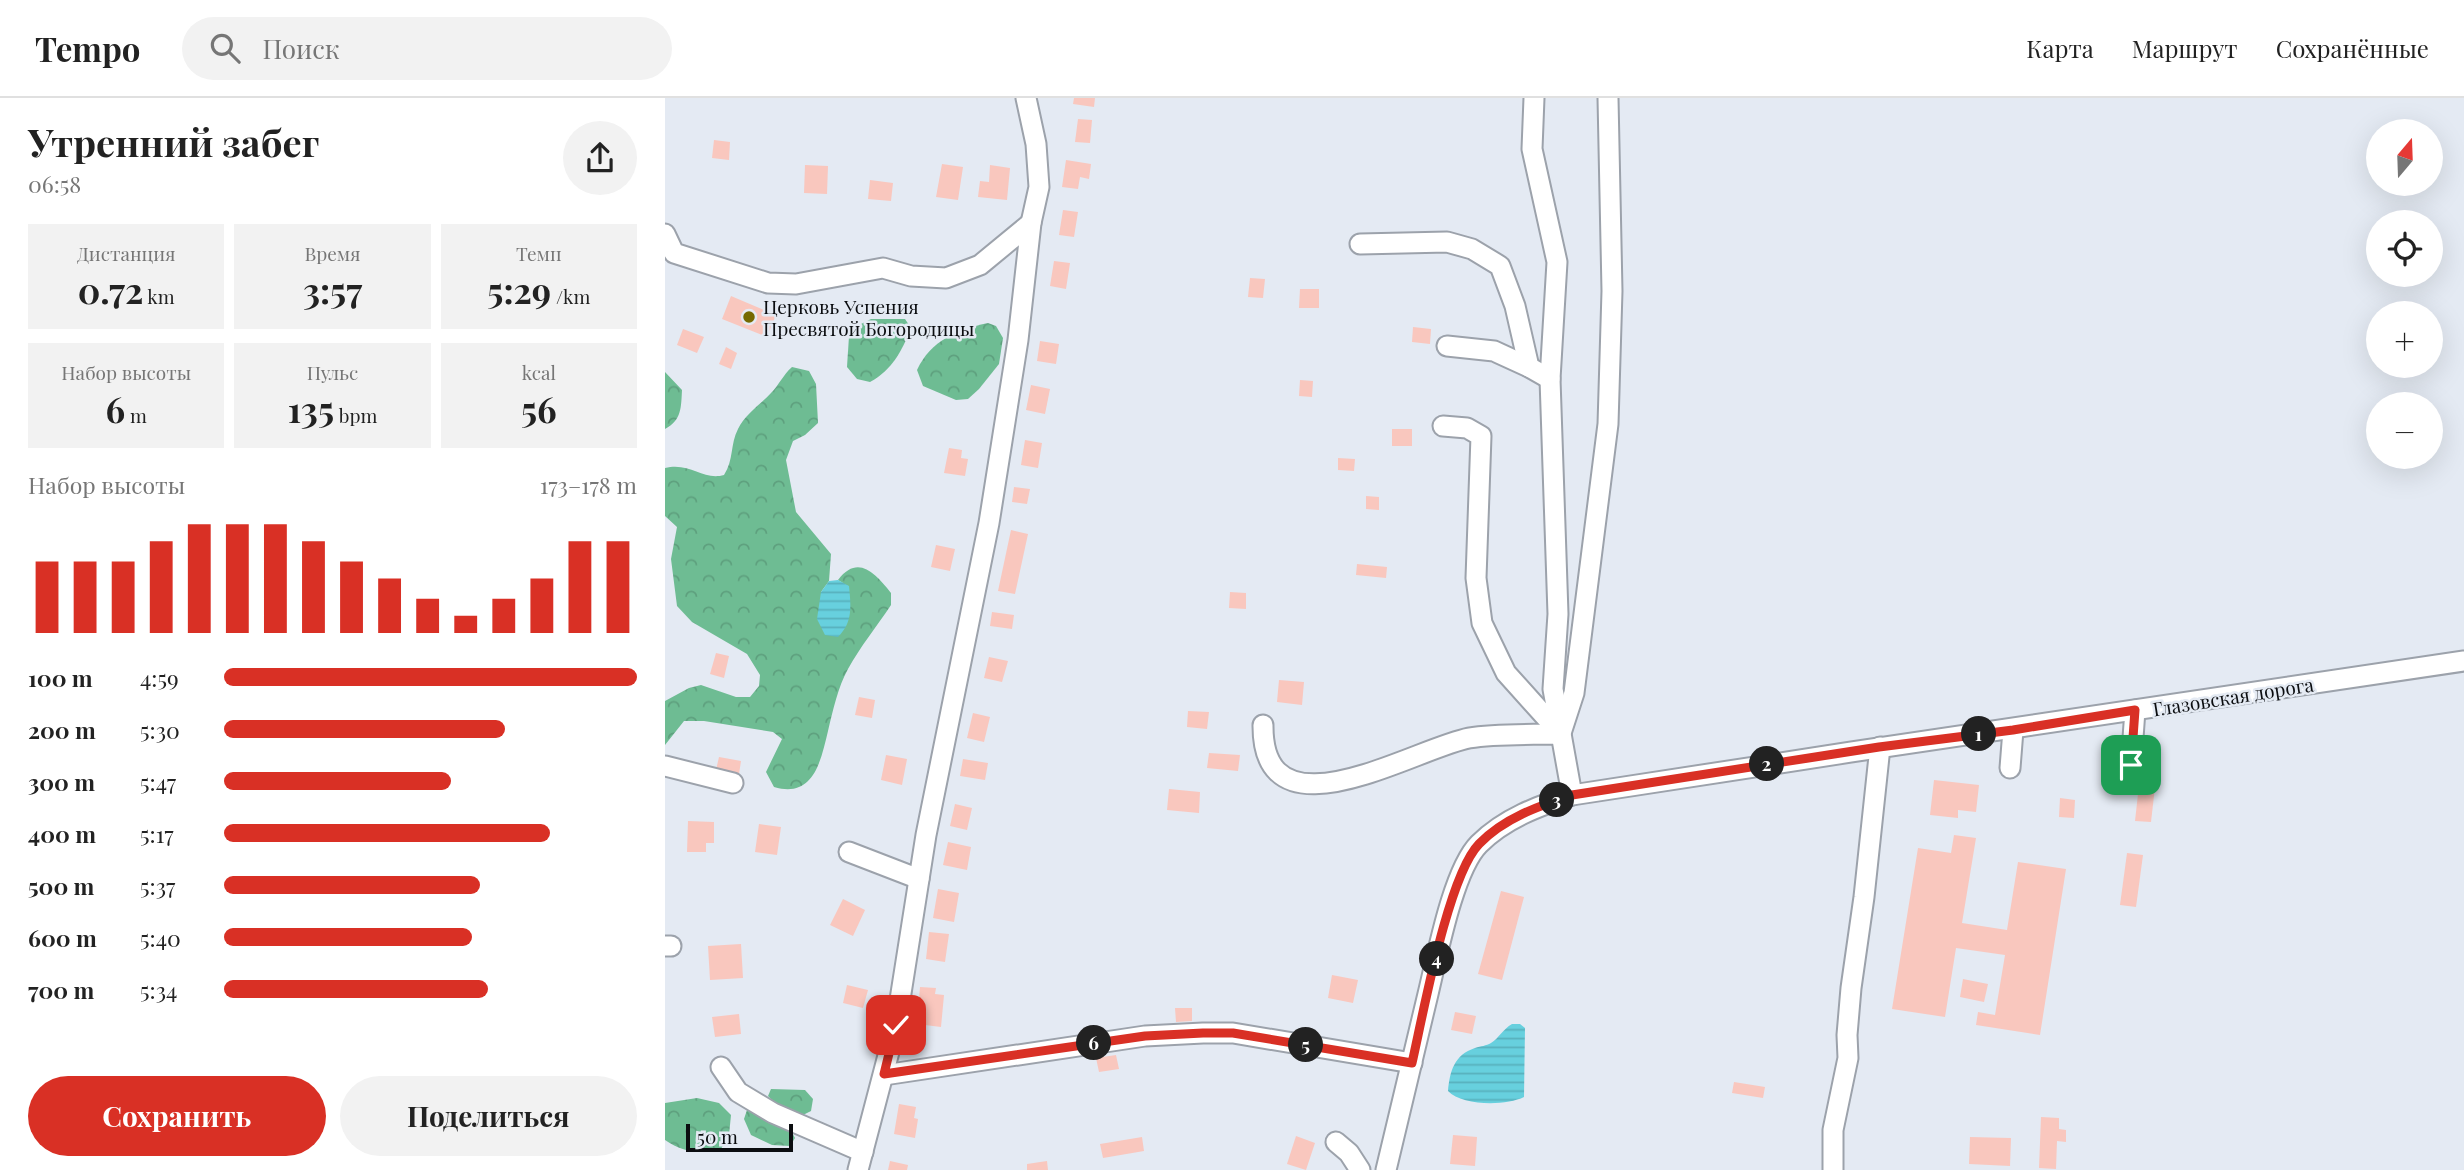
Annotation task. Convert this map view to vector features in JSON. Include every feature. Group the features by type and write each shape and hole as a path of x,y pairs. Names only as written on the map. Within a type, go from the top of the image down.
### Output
{"street":[{"path":"721,1067 738,1092 860,1161 896,1025 947,727 989,523 1018,340 1031,223 1039,187 1036,144 1026,98"},
{"path":"1534,98 1532,149 1557,262 1550,379 1558,614 1553,689 1572,795"},
{"path":"1561,734 1574,693 1608,424 1612,291 1608,98"},
{"path":"665,234 674,253 768,283 796,284 883,268 911,276 946,278 980,265 1031,223"},
{"path":"1360,244 1447,242 1472,249 1500,266 1515,306 1529,367"},
{"path":"1447,346 1494,351 1550,379"},
{"path":"1443,426 1467,428 1481,436 1476,578 1482,623 1506,673 1561,734"},
{"name":"Глазовская дорога","path":"1386,1170 1452,900 1463,871 1478,845 1509,821 1535,807 1572,795 2464,661"},
{"path":"2131,765 2135,710"},
{"path":"1263,725 1263,744 1267,758 1278,774 1322,785 1353,779 1469,738 1561,734"},
{"path":"2010,768 2013,730"},
{"path":"1833,1170 1833,1130 1848,1058 1850,1000 1866,884 1879,747"},
{"path":"665,766 733,783"},
{"path":"849,852 919,879"},
{"path":"884,1074 1145,1036 1203,1033 1233,1033 1412,1063"},
{"path":"1336,1142 1349,1153 1360,1170"}],"green space":[{"path":"871,319 905,319 911,328 895,359 884,372 870,382 857,379 847,367 849,336 859,325"},
{"path":"988,323 996,326 1003,338 999,364 979,389 968,399 956,400 923,386 917,370 937,344 956,333"},
{"path":"792,367 809,371 816,384 818,423 805,435 793,441 786,460 796,512 831,554 829,581 821,592 849,587 838,580 845,572 859,567 872,573 891,593 891,605 844,676 822,754 813,774 807,782 788,789 774,787 766,772 782,739 773,732 704,721 684,721 665,745 665,701 689,688 701,685 736,697 750,697 759,686 760,675 747,654 692,622 677,606 671,559 677,527 665,516 665,468 682,467 710,476 724,475 741,424"},
{"path":"665,372 682,390 678,417 665,429"},
{"path":"771,1089 805,1090 813,1099 811,1111 801,1116 776,1104 768,1096"},
{"path":"697,1098 719,1103 731,1115 729,1135 721,1149 692,1151 679,1148 665,1140 665,1103"},
{"path":"747,1110 755,1110 789,1127 795,1138 790,1146 772,1145 751,1135 744,1119"}],"water":[{"path":"838,580 849,586 850,607 849,620 838,637 825,635 817,619 821,592 829,581"},
{"path":"1512,1024 1520,1024 1525,1028 1524,1097 1507,1102 1485,1103 1463,1100 1448,1091 1452,1070 1458,1059 1468,1051 1491,1043"}],"building":[{"path":"1074,98 1095,98 1094,107 1073,104"},
{"path":"1078,119 1092,120 1090,143 1075,142"},
{"path":"714,140 730,142 729,160 712,158"},
{"path":"1066,160 1091,164 1089,179 1080,177 1078,189 1062,187"},
{"path":"942,164 963,167 958,200 936,197"},
{"path":"805,165 828,166 827,194 804,193"},
{"path":"990,165 1010,168 1007,200 978,197 980,181 989,182"},
{"path":"870,180 893,183 891,201 868,199"},
{"path":"1063,210 1078,212 1074,237 1059,235"},
{"path":"1054,261 1070,263 1066,289 1050,286"},
{"path":"1250,278 1265,279 1263,298 1248,297"},
{"path":"1300,289 1319,289 1319,308 1299,308"},
{"name":"Церковь Успения Пресвятой Богородицы","path":"731,296 776,315 767,337 722,319"},
{"path":"1413,327 1431,329 1430,344 1412,342"},
{"path":"683,329 704,337 697,353 677,345"},
{"path":"1040,341 1059,344 1056,364 1037,361"},
{"path":"726,347 737,353 731,369 719,364"},
{"path":"1300,380 1313,381 1312,397 1299,396"},
{"path":"1031,385 1050,389 1045,414 1026,410"},
{"path":"1392,429 1412,429 1412,446 1392,446"},
{"path":"1025,440 1042,443 1038,468 1021,465"},
{"path":"949,448 962,450 961,458 968,459 965,476 944,473"},
{"path":"1338,458 1355,459 1354,471 1338,470"},
{"path":"1014,487 1030,489 1027,504 1012,502"},
{"path":"1366,496 1379,497 1379,510 1366,509"},
{"path":"1011,530 1028,534 1015,594 998,591"},
{"path":"936,545 955,549 950,571 931,567"},
{"path":"1357,564 1387,567 1386,578 1356,575"},
{"path":"1230,592 1246,593 1246,609 1229,608"},
{"path":"992,612 1014,615 1012,629 990,626"},
{"path":"716,653 729,656 724,678 710,674"},
{"path":"989,657 1008,661 1002,682 984,678"},
{"path":"1279,680 1304,682 1302,705 1277,702"},
{"path":"859,697 875,700 872,718 855,715"},
{"path":"1188,711 1209,712 1207,729 1187,727"},
{"path":"973,713 990,717 984,742 967,738"},
{"path":"1209,753 1240,755 1238,771 1207,768"},
{"path":"886,755 907,759 902,785 881,780"},
{"path":"719,757 741,761 739,774 716,770"},
{"path":"963,759 988,763 985,780 960,776"},
{"path":"1934,780 1979,785 1976,812 1958,810 1958,818 1930,815"},
{"path":"2139,785 2155,787 2151,822 2135,821"},
{"path":"1169,789 1200,792 1199,813 1167,810"},
{"path":"2060,798 2075,800 2074,818 2059,817"},
{"path":"955,804 972,808 967,830 950,826"},
{"path":"688,821 714,822 714,843 706,843 706,852 687,852"},
{"path":"759,824 781,827 777,855 755,852"},
{"path":"1954,835 1976,838 1962,923 2007,930 2018,862 2066,869 2040,1035 1976,1025 1978,1012 1995,1015 2005,955 1956,948 1945,1017 1892,1009 1918,848 1951,853"},
{"path":"948,842 971,847 967,870 943,865"},
{"path":"2127,853 2143,855 2136,907 2120,905"},
{"path":"938,889 959,893 954,922 933,918"},
{"path":"1501,891 1524,897 1502,980 1478,974"},
{"path":"843,899 865,910 853,936 830,925"},
{"path":"929,932 949,934 945,962 926,959"},
{"path":"741,944 743,978 710,980 708,946"},
{"path":"1332,975 1358,980 1353,1003 1328,998"},
{"path":"1963,979 1988,984 1984,1002 1960,997"},
{"path":"847,985 868,990 863,1008 843,1003"},
{"path":"920,987 936,988 935,994 944,995 941,1027 917,1024"},
{"path":"1175,1008 1192,1008 1192,1021 1176,1022"},
{"path":"1455,1012 1476,1016 1472,1034 1451,1030"},
{"path":"739,1014 741,1034 715,1037 712,1017"},
{"path":"1116,1055 1119,1069 1099,1072 1096,1058"},
{"path":"1734,1082 1765,1087 1763,1098 1732,1093"},
{"path":"899,1104 916,1107 914,1118 918,1119 915,1138 894,1134"},
{"path":"2041,1117 2059,1118 2059,1129 2066,1130 2066,1142 2057,1141 2056,1169 2039,1168"},
{"path":"1453,1135 1477,1137 1475,1166 1450,1164"},
{"path":"1296,1136 1315,1143 1306,1170 1287,1164"},
{"path":"1142,1137 1144,1151 1103,1158 1100,1144"},
{"path":"1970,1137 2011,1138 2010,1166 1969,1164"},
{"path":"890,1161 908,1165 907,1170 888,1170"},
{"path":"1047,1161 1048,1170 1027,1170 1027,1164"}],"place":[{"name":"Церковь Успения Пресвятой Богородицы","path":"749,317"}],"route":[{"path":"896,1025 884,1074 1145,1036 1203,1033 1233,1033 1412,1063 1452,900 1463,871 1478,845 1509,821 1535,807 1572,795 2135,710 2131,765"}]}
